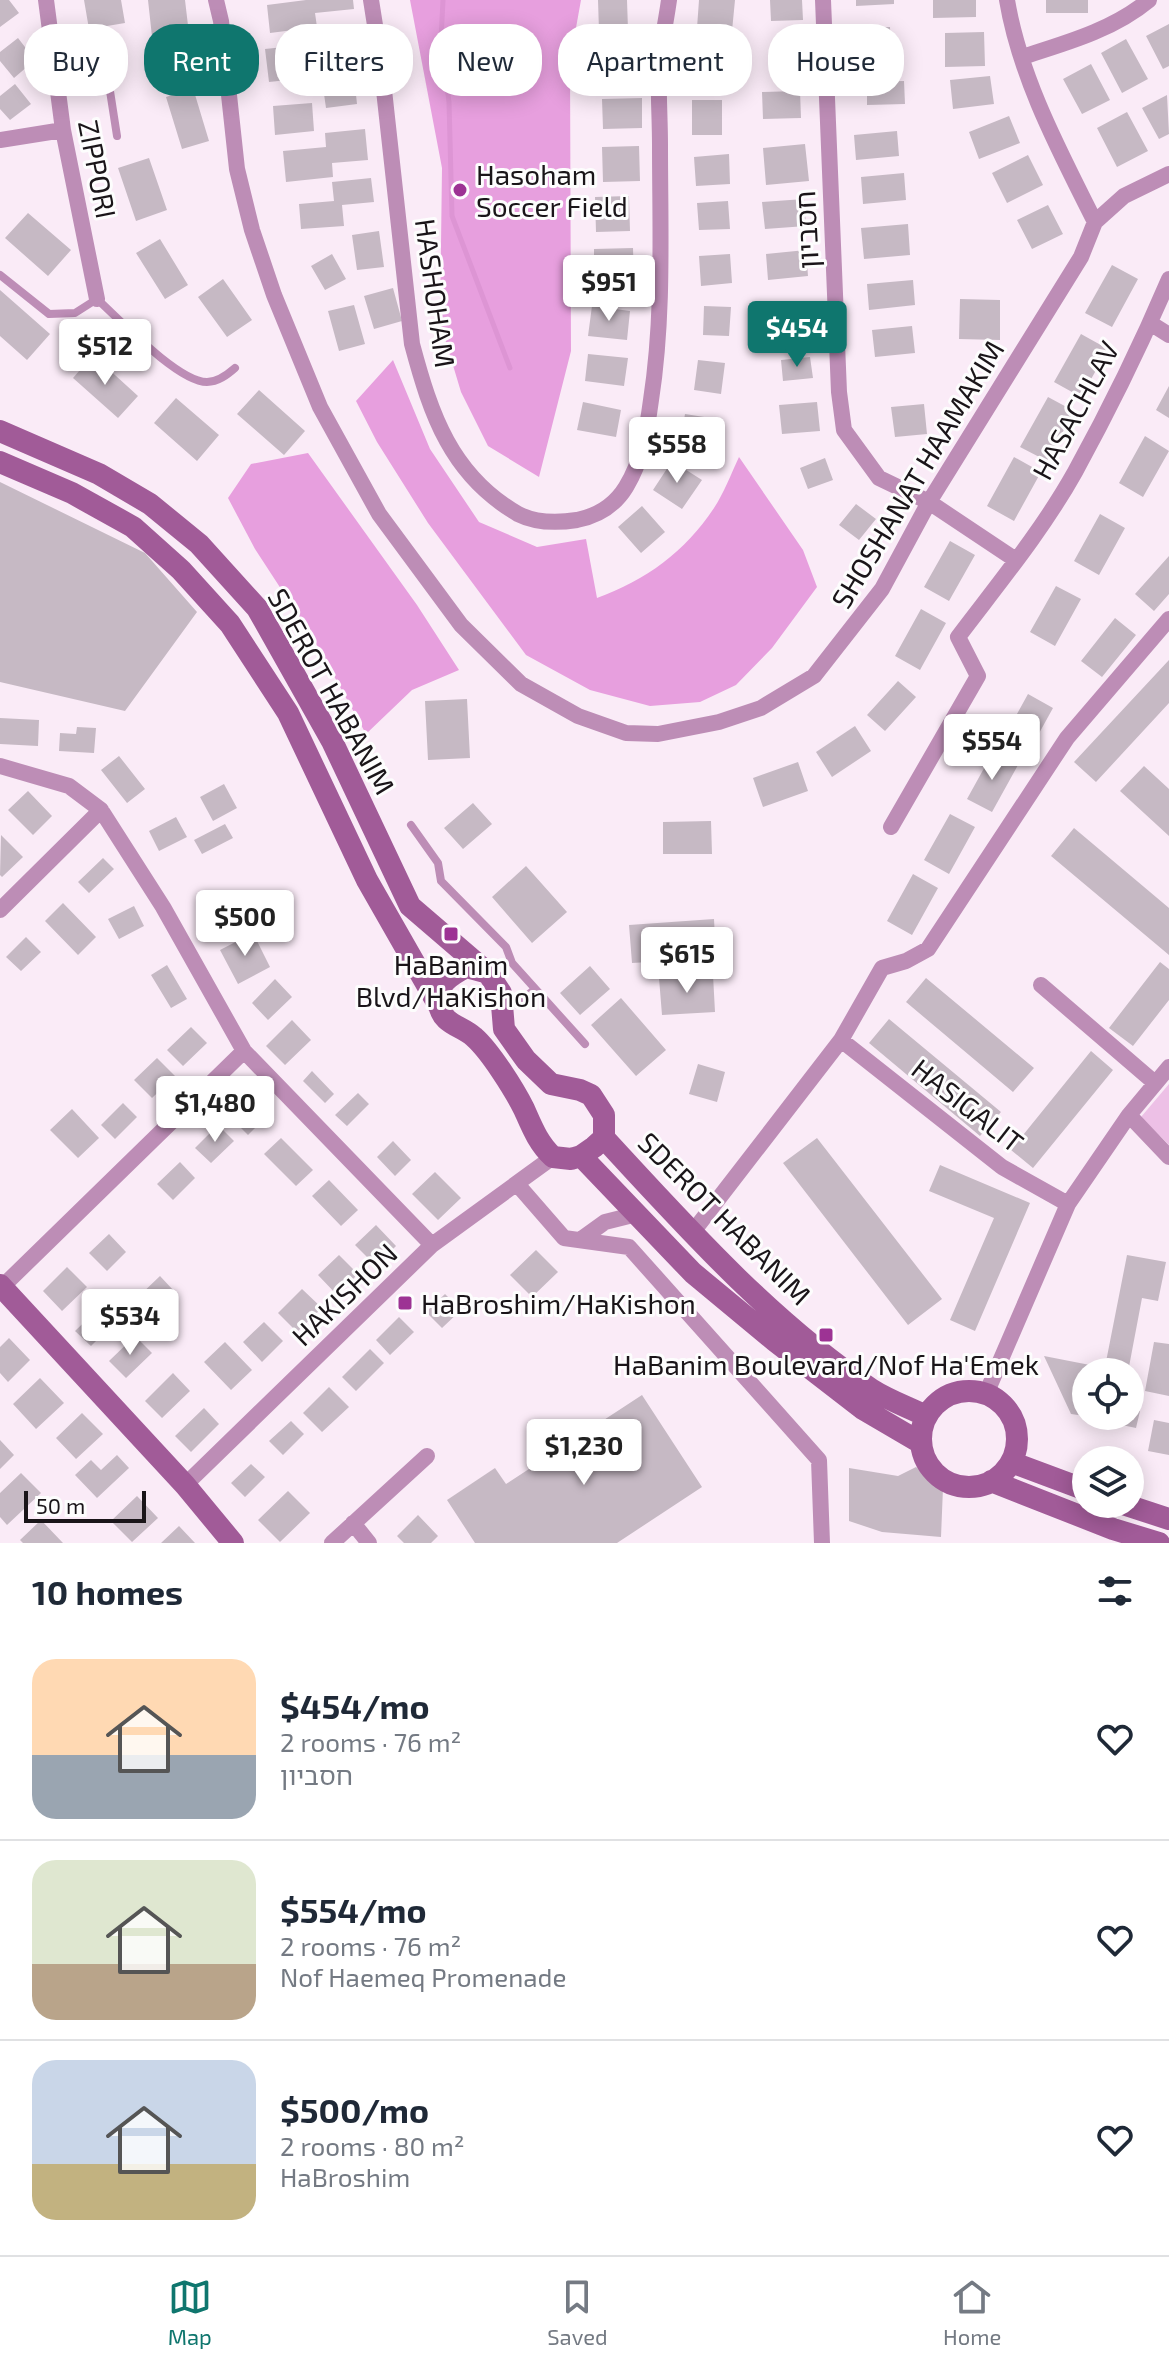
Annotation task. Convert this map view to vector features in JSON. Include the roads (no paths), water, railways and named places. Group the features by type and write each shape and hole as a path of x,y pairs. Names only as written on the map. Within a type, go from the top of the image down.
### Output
{"main road":[{"name":"SDEROT HABANIM","path":"0,431 99,474 150,504 199,544 257,608 332,741 410,906 488,973"},
{"name":"SDEROT HABANIM","path":"0,462 72,493 133,527 181,570 230,624 288,713 367,880 447,1021 473,1035 506,1078 539,1140 553,1157"},
{"path":"439,1006 438,990 449,976 466,967 488,973 501,993 504,1029 526,1060 551,1084 580,1090 591,1095 599,1104 606,1126 604,1138 581,1156 571,1159 553,1157"},
{"name":"SDEROT HABANIM","path":"604,1138 692,1233 789,1325 873,1390 926,1416"},
{"name":"SDEROT HABANIM","path":"581,1156 693,1273 863,1409 921,1443"},
{"path":"1,1286 185,1485 233,1543"},
{"path":"959,1392 986,1394 1000,1402 1011,1415 1016,1430 1016,1446 1011,1462 991,1481 976,1486 960,1486 945,1481 924,1458 921,1429 926,1416 935,1405 959,1392"},
{"path":"1011,1462 1072,1485"},
{"path":"991,1481 1113,1529 1159,1543"},
{"path":"1144,1511 1169,1519"}],"street":[{"name":"ZIPPORI","path":"46,0 49,24"},
{"name":"SHOSHANAT HAAMAKIM","path":"216,0 237,169 252,230 274,295 320,407 379,514 461,625 521,684 578,716 626,733 658,734 704,725 761,708 814,676 882,589 929,502 1081,257 1095,222 1124,196 1169,174"},
{"name":"HASHOHAM","path":"371,0 381,63 412,344 424,389 453,453 473,481 502,504 528,519 562,523 594,516 612,503 625,488 645,440 655,371 660,303 659,66 669,0"},
{"name":"חסביון","path":"823,0 838,376 844,430 879,478 929,502 1016,560"},
{"path":"1007,0 1022,57 1052,136 1095,222"},
{"path":"1022,57 1076,40 1132,14 1149,0"},
{"name":"ZIPPORI","path":"59,96 97,299"},
{"path":"0,140 63,130"},
{"name":"HASACHLAV","path":"891,827 978,676 958,637 1016,560 1074,474 1169,279"},
{"path":"1150,323 1169,335"},
{"path":"692,1233 841,1040 882,968 906,961 928,949 1067,738 1169,619"},
{"path":"0,766 69,786 101,810 163,907 244,1051 432,1245"},
{"path":"0,910 101,810"},
{"path":"1041,985 1155,1083"},
{"name":"HASIGALIT","path":"841,1040 1002,1167 1068,1204"},
{"path":"1,1286 244,1051"},
{"path":"986,1394 1068,1204 1129,1115 1169,1067"},
{"path":"1129,1115 1169,1157"},
{"name":"HAKISHON","path":"185,1485 432,1245 553,1157"},
{"path":"517,1184 564,1238 629,1247 819,1460 822,1543"},
{"path":"580,1240 605,1222 637,1214"},
{"path":"332,1543 427,1456"},
{"path":"353,1523 369,1543"}],"lane":[{"path":"111,96 117,136"},
{"path":"0,275 49,314 75,313 97,299 177,371 206,383 222,378 235,368"},
{"path":"411,825 438,863 441,881 506,947 512,963 585,1044"},
{"path":"502,1005 517,1004 535,989"}],"waterway":[{"path":"443,0 441,39 449,102 452,216 510,368"}],"place":[{"name":"Hasoham Soccer Field","path":"460,190"},
{"name":"HaBanim Blvd/HaKishon","path":"451,934"},
{"name":"HaBroshim/HaKishon","path":"405,1303"},
{"name":"HaBanim Boulevard/Nof Ha'Emek","path":"826,1335"}]}
